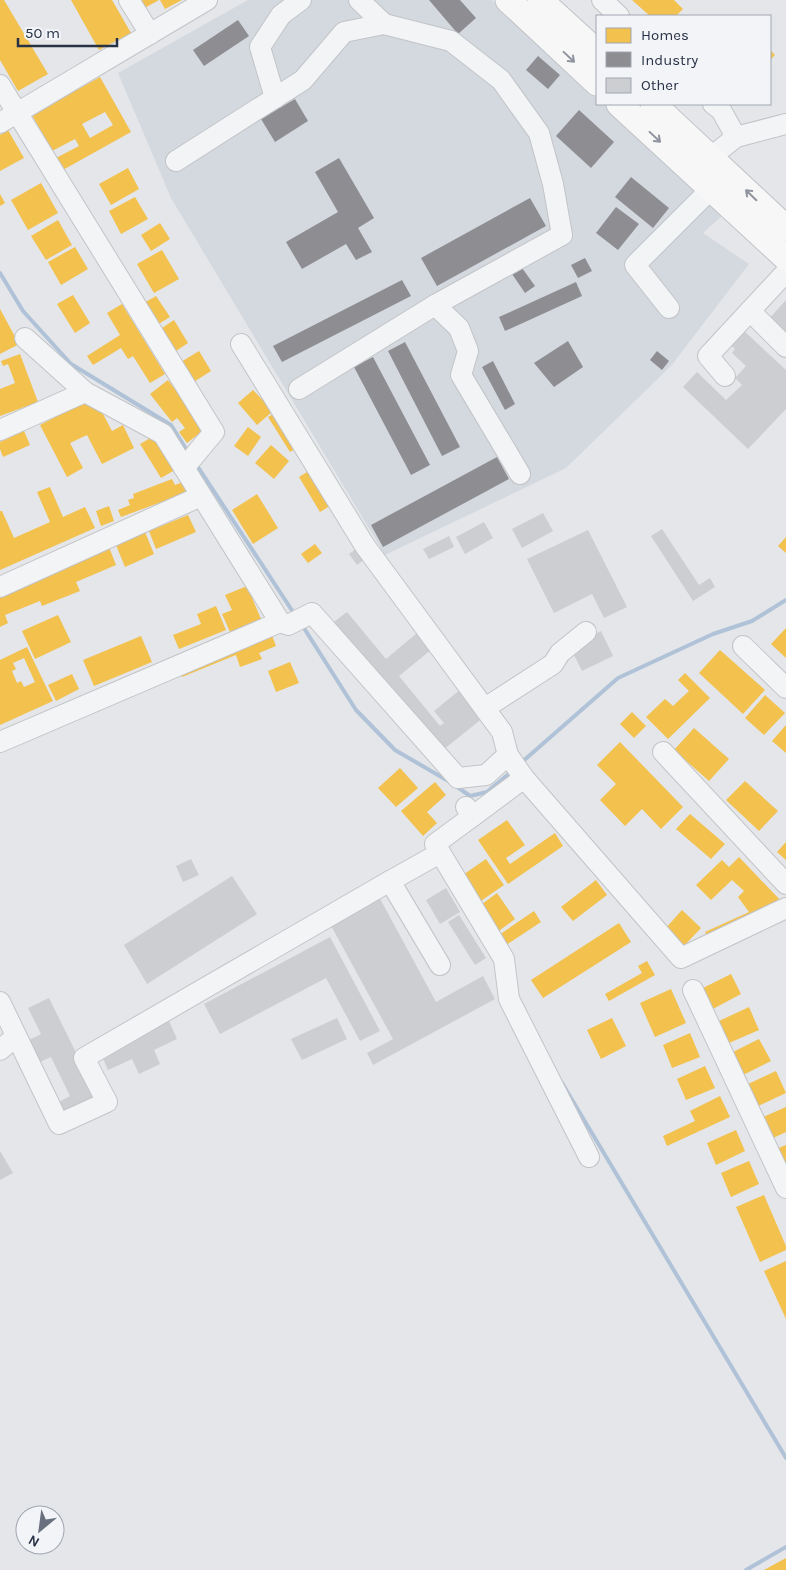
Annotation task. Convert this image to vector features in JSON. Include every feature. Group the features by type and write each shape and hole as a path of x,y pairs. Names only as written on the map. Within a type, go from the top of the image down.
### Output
{"main road":[{"path":"508,0 596,51"},
{"path":"540,0 552,26 596,83"},
{"path":"620,105 786,258"},
{"path":"654,105 786,228"}],"street":[{"path":"130,0 150,34"},
{"path":"8,118 207,0"},
{"path":"275,98 260,47 281,15 301,0"},
{"path":"359,0 384,24"},
{"path":"602,0 618,15"},
{"path":"176,161 304,80 344,32 384,24 451,41 501,80 539,133 554,184 562,236 435,305 299,389"},
{"path":"0,85 8,118 214,432 190,462"},
{"path":"714,105 720,110 736,137"},
{"path":"711,157 736,137 786,124"},
{"path":"668,308 635,265 711,190"},
{"path":"725,376 708,356 750,311 782,283"},
{"path":"435,305 459,328 468,352 461,375 520,474"},
{"path":"750,311 786,346"},
{"path":"25,338 85,392 163,434 190,462 201,496 280,622 288,625 312,613 458,778 486,775 508,755"},
{"path":"241,344 365,546 502,732 508,755 524,778 681,958 786,908"},
{"path":"0,430 85,392"},
{"path":"0,587 201,496"},
{"path":"0,742 280,622"},
{"path":"485,708 554,664 560,653 586,632"},
{"path":"743,646 786,688"},
{"path":"662,752 786,884"},
{"path":"524,778 469,811 435,844 504,959 509,999 589,1158"},
{"path":"0,1002 59,1124 107,1102 84,1058 440,853"},
{"path":"390,881 440,965"},
{"path":"692,990 786,1188"},
{"path":"0,1050 16,1036"}],"shaded area":[{"path":"248,0 492,0 596,96 596,105 606,105 724,214 703,233 749,264 671,366 566,468 385,555 171,198 118,73"}],"building: Homes":[{"path":"0,0 4,0 48,74 18,91 0,60"},
{"path":"71,0 112,0 131,33 99,50"},
{"path":"135,0 159,0 141,10"},
{"path":"160,0 182,0 165,9"},
{"path":"632,0 674,0 683,9 677,15 649,15"},
{"path":"771,51 775,55 771,59"},
{"path":"100,77 131,132 61,171 54,159 79,146 75,139 52,151 32,115","holes":["105,112 113,125 90,138 82,124"]},
{"path":"8,130 24,158 0,171 0,135"},
{"path":"128,168 139,189 111,205 99,184"},
{"path":"41,183 58,213 28,230 11,200"},
{"path":"0,194 5,203 0,206"},
{"path":"135,197 148,219 121,234 109,211"},
{"path":"58,220 72,245 46,260 31,236"},
{"path":"160,223 170,239 151,251 141,235"},
{"path":"75,247 88,269 61,285 48,262"},
{"path":"162,250 179,279 154,293 137,264"},
{"path":"73,295 90,323 75,333 57,304"},
{"path":"156,296 170,317 152,328 139,306"},
{"path":"122,304 165,374 150,383 133,356 128,359 121,348 93,365 87,356 120,335 107,313"},
{"path":"0,309 19,344 0,354"},
{"path":"174,320 188,343 170,355 156,332"},
{"path":"199,351 211,371 189,385 176,365"},
{"path":"20,354 38,402 0,416 0,389 15,383 8,364 3,366 1,361"},
{"path":"168,380 205,429 187,443 179,432 185,428 177,418 172,422 150,394"},
{"path":"253,390 273,411 257,425 238,403"},
{"path":"94,397 112,431 123,425 134,448 102,464 87,435 70,443 83,468 67,477 40,425"},
{"path":"277,412 298,447 290,452 268,417"},
{"path":"248,427 261,437 248,456 234,446"},
{"path":"24,431 30,445 3,457 0,442"},
{"path":"159,433 180,467 161,478 140,444"},
{"path":"271,445 289,461 274,479 255,463"},
{"path":"312,469 333,504 320,512 299,477"},
{"path":"172,479 175,485 188,480 191,491 121,517 118,510 130,505 128,500 134,498 133,494"},
{"path":"50,487 63,517 85,507 95,528 0,570 0,511 2,511 14,538 50,522 37,492"},
{"path":"257,494 278,528 253,544 232,510"},
{"path":"109,506 114,521 101,526 96,511"},
{"path":"188,515 196,532 156,549 149,531"},
{"path":"145,532 154,554 125,567 116,545"},
{"path":"786,537 786,553 778,546"},
{"path":"315,544 322,553 308,563 301,554"},
{"path":"109,547 116,565 76,582 80,591 42,606 40,601 5,615 8,623 0,627 0,592"},
{"path":"247,586 261,619 230,632 222,614 232,610 225,595"},
{"path":"216,606 226,630 179,649 173,635 201,624 197,614"},
{"path":"58,615 71,642 35,659 22,631"},
{"path":"786,628 786,658 771,644"},
{"path":"270,630 276,646 259,653 262,659 240,667 236,655 182,677 178,667"},
{"path":"141,636 152,662 94,686 83,660"},
{"path":"27,647 53,701 0,725 0,660","holes":["24,658 35,682 24,687 21,681 17,683 12,671 16,669 13,663"]},
{"path":"720,650 765,690 743,714 699,673"},
{"path":"290,662 299,683 276,692 268,671"},
{"path":"685,673 710,698 668,739 646,717 665,699 673,706 689,691 678,680"},
{"path":"72,674 79,689 56,701 48,685"},
{"path":"765,695 785,713 764,735 745,718"},
{"path":"632,712 646,726 634,738 620,724"},
{"path":"786,725 786,753 772,741"},
{"path":"694,728 729,759 709,781 674,750"},
{"path":"620,742 683,807 661,829 642,809 625,826 600,800 616,784 597,765"},
{"path":"400,768 418,788 396,807 378,788"},
{"path":"745,781 778,811 759,831 726,800"},
{"path":"435,782 446,795 427,812 437,823 423,836 401,811"},
{"path":"690,814 725,844 711,859 676,829"},
{"path":"507,820 525,845 506,858 510,864 555,833 563,846 508,884 478,840"},
{"path":"786,842 786,860 777,852"},
{"path":"739,857 782,902 709,939 705,932 749,912 738,897 744,891 732,880 711,900 696,885 722,860 729,867"},
{"path":"486,859 504,885 478,903 460,877"},
{"path":"596,880 607,895 573,921 561,907"},
{"path":"497,893 515,919 496,933 478,907"},
{"path":"682,910 701,928 683,947 665,929"},
{"path":"534,911 541,922 506,945 499,935"},
{"path":"619,923 631,942 543,998 531,980"},
{"path":"647,961 655,975 609,1001 605,994 642,973 638,966"},
{"path":"731,974 741,994 711,1010 701,989"},
{"path":"671,989 686,1023 655,1037 640,1003"},
{"path":"749,1007 759,1030 729,1043 719,1021"},
{"path":"612,1018 626,1046 601,1059 587,1030"},
{"path":"690,1033 700,1057 672,1068 663,1045"},
{"path":"759,1039 771,1061 743,1075 731,1053"},
{"path":"705,1066 715,1088 686,1100 677,1079"},
{"path":"776,1071 786,1093 756,1107 746,1085"},
{"path":"720,1096 730,1117 667,1146 663,1136 695,1121 690,1111"},
{"path":"786,1107 786,1132 771,1139 761,1118"},
{"path":"736,1130 745,1151 716,1165 707,1143"},
{"path":"786,1145 786,1173 776,1149"},
{"path":"749,1161 759,1184 731,1197 721,1173"},
{"path":"764,1195 786,1250 760,1262 736,1207"},
{"path":"786,1261 786,1319 764,1271"},
{"path":"786,1558 786,1570 764,1570"}],"building: Industry":[{"path":"429,0 460,0 476,18 458,34"},
{"path":"238,20 249,36 204,66 193,50"},
{"path":"538,56 560,75 548,89 526,70"},
{"path":"295,99 308,121 275,142 261,119"},
{"path":"579,110 614,142 591,168 556,136"},
{"path":"339,158 374,218 358,228 372,252 356,260 346,244 302,269 286,242 338,212 315,172"},
{"path":"631,177 669,208 653,228 615,197"},
{"path":"530,198 546,226 437,286 421,258"},
{"path":"616,207 639,224 618,250 596,233"},
{"path":"585,258 592,271 578,278 571,265"},
{"path":"517,261 535,286 525,293 508,268"},
{"path":"402,280 411,296 282,362 273,346"},
{"path":"576,282 582,296 505,331 499,317"},
{"path":"568,341 583,367 554,387 534,363"},
{"path":"405,342 460,447 442,456 388,351"},
{"path":"657,351 669,361 662,370 650,360"},
{"path":"373,357 430,465 411,475 354,367"},
{"path":"493,361 515,404 505,410 482,367"},
{"path":"497,457 509,479 383,547 371,525"}],"building: Other":[{"path":"786,300 786,336 768,320"},
{"path":"742,329 786,370 786,409 748,449 683,387 697,372 726,400 742,385 735,378 746,366 732,353 735,349 728,343"},
{"path":"543,513 553,531 522,548 512,529"},
{"path":"484,522 493,538 465,554 456,537"},
{"path":"662,529 699,585 710,578 715,587 693,601 651,536"},
{"path":"588,530 627,607 604,618 592,594 554,613 527,559"},
{"path":"449,536 454,547 429,559 423,549"},
{"path":"357,548 365,559 357,565 349,554"},
{"path":"347,612 386,659 423,628 437,645 399,676 440,726 444,723 434,711 461,689 484,717 438,754 331,624"},
{"path":"601,631 613,656 582,671 570,647"},
{"path":"191,859 199,875 183,882 176,866"},
{"path":"232,876 257,914 147,984 124,945"},
{"path":"446,888 460,912 440,924 426,900"},
{"path":"378,895 436,1002 483,976 495,999 373,1065 367,1053 393,1039 329,922"},
{"path":"459,915 486,958 475,965 448,922"},
{"path":"330,937 380,1031 360,1041 326,978 220,1034 204,1004"},
{"path":"49,998 99,1099 64,1117 57,1103 70,1096 51,1057 38,1063 27,1041 41,1034 28,1008"},
{"path":"337,1018 347,1039 302,1060 291,1039"},
{"path":"169,1021 177,1039 154,1050 160,1064 139,1074 132,1059 108,1070 101,1054"},
{"path":"0,1151 13,1173 0,1180"}],"waterway":[{"path":"0,273 23,311 71,364 171,425 188,452"},
{"path":"196,464 295,615"},
{"path":"522,762 618,678 713,634 752,621 786,600"},
{"path":"302,625 356,710 395,750 450,782"},
{"path":"456,786 470,796 487,792 511,772"},
{"path":"562,1083 786,1458"},
{"path":"746,1570 786,1547"}]}
